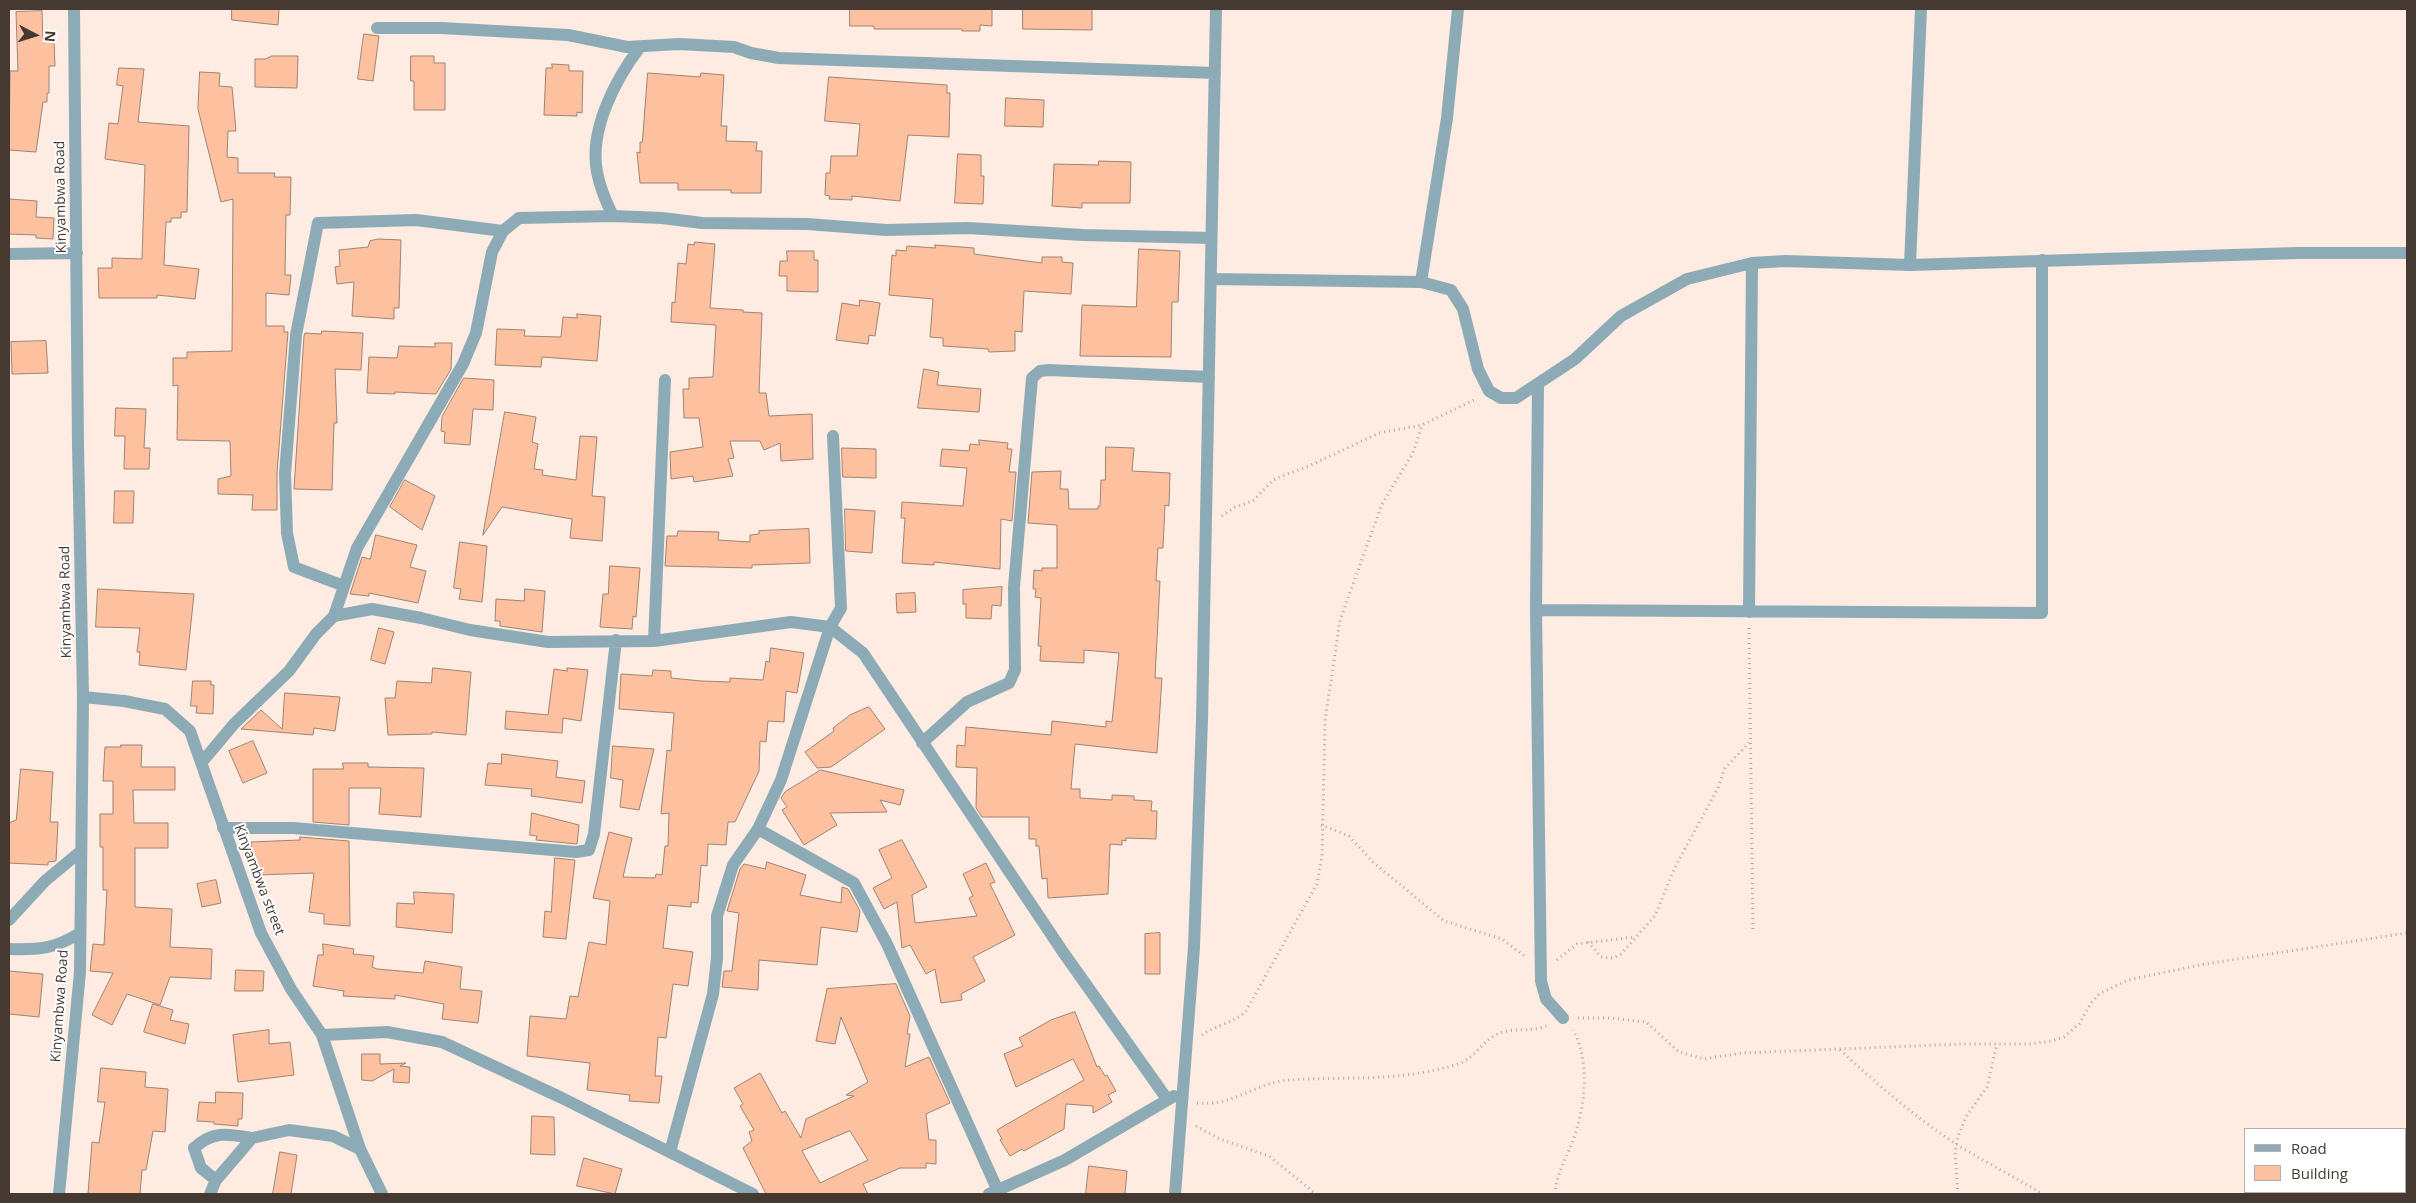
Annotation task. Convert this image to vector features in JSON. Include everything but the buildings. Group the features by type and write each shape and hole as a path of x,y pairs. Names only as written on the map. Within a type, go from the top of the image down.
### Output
{"street":[{"name":"Kinyambwa Road","path":"59,1194 80,972 83,697 74,9"},
{"path":"1175,1194 1195,927 1202,720 1216,9"},
{"path":"1421,282 1447,118 1458,9"},
{"path":"1910,265 1921,9"},
{"path":"376,28 441,28 568,35 587,38 613,46 640,47 678,44 734,47 751,53 779,58 1214,72"},
{"path":"613,216 601,189 596,171 596,146 601,124 619,78 640,47"},
{"path":"202,762 234,724 289,671 316,634 334,616 357,548 463,364 476,334 492,252 503,231 519,218 613,216 662,218 702,223 807,224 886,230 968,228 1084,235 1211,238"},
{"path":"344,586 294,567 287,533 285,474 296,335 318,222 416,220 503,231"},
{"path":"9,254 77,253"},
{"path":"1212,279 1421,282 1451,290 1463,309 1478,369 1489,391 1501,398 1516,398 1575,359 1621,316 1687,279 1752,262 1785,261 1910,265 2042,260 2407,253"},
{"path":"1536,610 2042,613 2042,260"},
{"path":"1749,612 1752,262"},
{"path":"922,743 967,702 1009,683 1016,670 1014,587 1032,378 1040,371 1049,370 1209,377"},
{"path":"654,641 665,380"},
{"path":"1538,385 1536,610 1540,981 1546,999 1563,1018"},
{"path":"670,1152 713,994 717,958 717,916 733,865 758,829 780,780 830,627 841,608 833,436"},
{"path":"334,616 372,609 470,630 548,642 654,641 791,622 830,627 862,653 1063,952 1167,1099"},
{"path":"223,828 293,828 576,852 589,850 594,834 616,640"},
{"name":"Kinyambwa street","path":"83,697 124,701 165,709 190,731 261,933 292,988 322,1035 360,1149 382,1194"},
{"path":"758,829 854,883 887,944 993,1193 1065,1160 1167,1099 1182,1097"},
{"path":"9,920 44,881 81,851"},
{"path":"9,950 38,949 60,945 80,933"},
{"path":"322,1035 387,1032 442,1042 753,1194"},
{"path":"216,1180 201,1168 194,1148 206,1138 222,1134 252,1138 289,1130 333,1136 360,1149"},
{"path":"210,1194 216,1180 252,1138"}],"path":[{"path":"1205,528 1235,507 1253,500 1273,480 1309,466 1379,433 1422,426 1489,391"},
{"path":"1186,1047 1211,1028 1241,1017 1251,1003 1317,884 1321,870 1325,721 1340,620 1382,504 1413,453 1422,426"},
{"path":"1749,612 1753,932"},
{"path":"1588,942 1601,956 1613,958 1621,954 1655,916 1675,867 1718,788 1725,768 1750,742"},
{"path":"1321,825 1349,836 1373,862 1444,921 1502,939 1540,967 1552,964 1577,944 1635,937"},
{"path":"1182,1097 1220,1103 1232,1100 1271,1083 1284,1081 1352,1078 1428,1071 1466,1061 1497,1034 1512,1029 1536,1030 1563,1018 1610,1018 1646,1022 1653,1026 1671,1046 1696,1059 1736,1053 2051,1042 2064,1037 2079,1024 2090,1003 2099,994 2128,980 2206,964 2407,933"},
{"path":"1555,1194 1559,1172 1573,1142 1584,1083 1581,1050 1577,1037 1563,1018"},
{"path":"1958,1194 1955,1172 1957,1144 1962,1124 1987,1087 1997,1044"},
{"path":"1840,1050 1900,1103 1957,1144 2042,1194"},
{"path":"1181,1117 1220,1139 1269,1156 1316,1194"}]}
